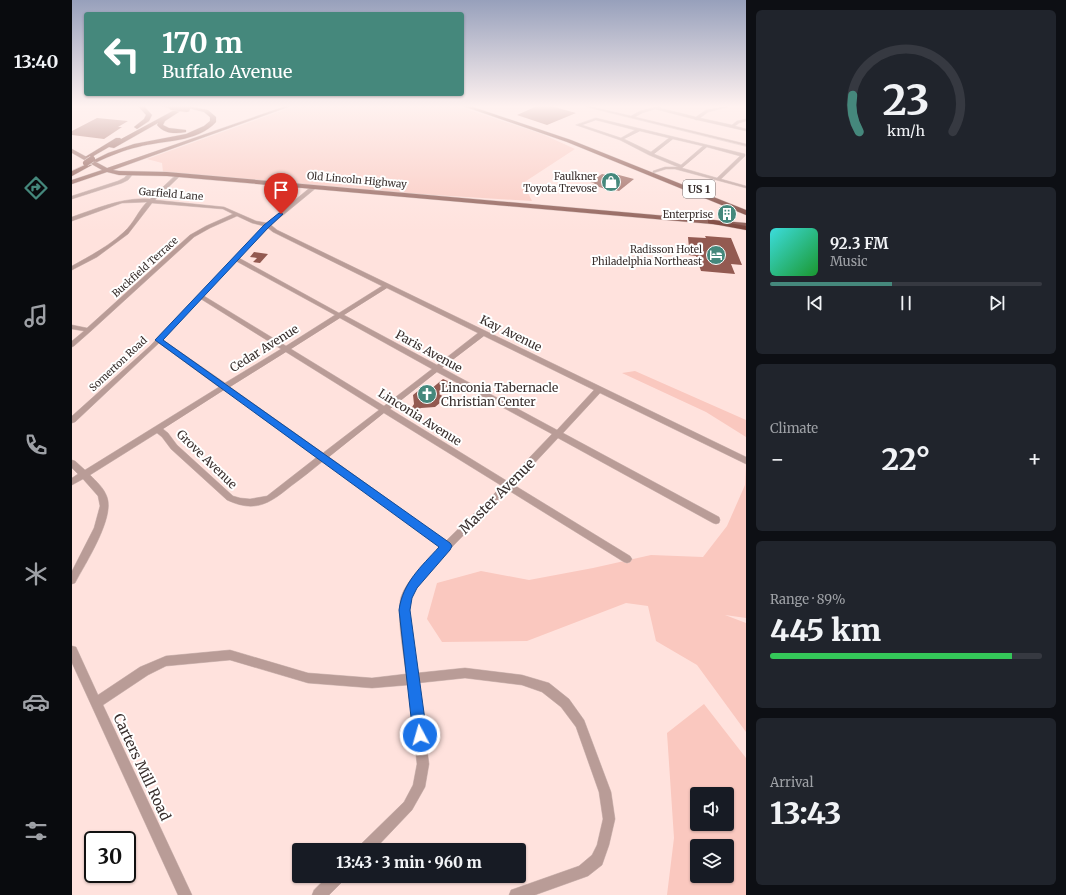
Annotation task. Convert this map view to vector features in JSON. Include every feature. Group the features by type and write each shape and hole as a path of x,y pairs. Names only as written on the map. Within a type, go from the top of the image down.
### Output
{"highway":[{"path":"72,174 106,148"},
{"path":"72,170 112,148"},
{"path":"72,166 126,148"},
{"name":"US 1","path":"586,148 746,214"},
{"name":"US 1","path":"596,148 746,208"},
{"path":"711,222 746,228"}],"main road":[{"path":"72,181 165,148"},
{"path":"81,176 124,164 170,148"},
{"name":"Old Lincoln Highway","path":"72,151 105,169 128,174 179,175 746,224"},
{"path":"72,181 94,170 96,166 89,161"},
{"path":"124,164 118,168 117,171 128,174"},
{"name":"Old Lincoln Highway","path":"646,215 746,224"}],"street":[{"path":"638,148 679,168 717,180 745,186"},
{"path":"651,154 659,148"},
{"path":"656,172 665,168 679,168 704,148"},
{"path":"713,148 742,155 717,180"},
{"path":"72,198 120,182 126,179 128,174"},
{"path":"72,268 95,256 126,233 135,223 144,208 179,175"},
{"name":"Somerton Road","path":"72,420 159,340 267,225 314,187"},
{"name":"Garfield Lane","path":"72,219 121,202 137,200 220,208 254,222 267,225"},
{"name":"Buckfield Terrace","path":"72,345 192,236 208,226 237,214"},
{"name":"Kay Avenue","path":"267,225 275,231 746,461"},
{"name":"Paris Avenue","path":"236,259 716,520"},
{"name":"Cedar Avenue","path":"72,482 388,285"},
{"name":"Linconia Avenue","path":"200,296 627,559"},
{"path":"72,327 89,330"},
{"path":"323,458 484,332"},
{"path":"159,340 447,546"},
{"name":"Master Avenue","path":"372,843 408,806 418,787 423,764 414,678 404,610 406,598 413,584 447,546 508,485 599,389"},
{"name":"Grove Avenue","path":"157,429 179,452 230,498 239,503 260,502 270,498 323,458"},
{"path":"72,463 103,497 105,508 100,524 72,580"},
{"name":"Carters Mill Road","path":"72,651 185,895"},
{"path":"96,703 144,671 166,661 230,655 308,678 372,682 465,673 522,680 545,687 565,703 580,724 605,792 609,819 597,860 583,871 516,895"},
{"path":"319,895 331,883"}],"shaded area":[{"path":"178,148 572,148 575,149 523,183 532,201 386,192 163,172 162,163 147,159"},
{"path":"635,371 746,420 746,437 706,412 622,373"},
{"path":"746,466 746,618 725,615 746,623 746,732 697,665 656,641 648,606 626,603 527,641 442,642 427,619 437,583 481,571 529,580 651,555 703,557 727,526 745,485"},
{"path":"704,704 746,758 746,895 667,895 674,838 667,733"}],"building":[{"name":"Faulkner Toyota Trevose","path":"609,173 634,179 619,191 613,191 592,185 595,183 590,182 602,174 607,175"},
{"name":"Radisson Hotel Philadelphia Northeast","path":"705,236 731,238 742,265 731,264 735,274 701,271 696,256 680,254 678,247 689,248 688,237 706,238"},
{"path":"254,252 268,254 260,263 253,262 257,258 250,257"},
{"name":"Linconia Tabernacle Christian Center","path":"443,379 452,383 439,394 446,398 435,407 421,408 415,411 411,409 414,404 413,395 424,386 431,389"}],"place":[{"name":"Faulkner Toyota Trevose","path":"611,182"},
{"name":"Enterprise","path":"727,214"},
{"name":"Radisson Hotel Philadelphia Northeast","path":"716,255"},
{"name":"Linconia Tabernacle Christian Center","path":"427,394"}],"route":[{"path":"281,214 266,226 159,340 447,546 413,584 406,598 404,610 414,678 420,735"}]}
